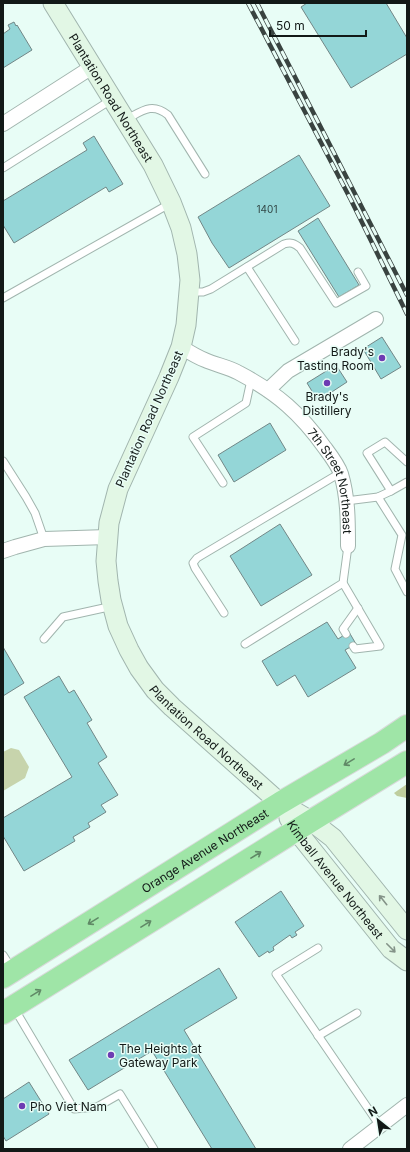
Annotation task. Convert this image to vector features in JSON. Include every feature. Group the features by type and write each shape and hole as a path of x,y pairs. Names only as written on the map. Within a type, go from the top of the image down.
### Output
{"highway":[{"name":"Orange Avenue Northeast","path":"6,968 407,726"},
{"path":"8,1010 407,762"}],"street":[{"name":"Plantation Road Northeast","path":"53,3 153,166 171,202 181,228 187,254 190,280 186,325 181,347 118,489 109,523 106,561 108,581 118,626 139,668 155,690 172,707 280,803"},
{"path":"3,124 92,67"},
{"path":"268,390 288,371 376,319"},
{"name":"7th Street Northeast","path":"181,347 204,360 238,372 268,390 293,409 313,430 329,453 340,473 346,501 348,546"},
{"path":"3,551 44,539 108,537"},
{"name":"Kimball Avenue Northeast","path":"280,803 304,825 391,949 407,961"},
{"name":"Kimball Avenue Northeast","path":"304,825 333,838 407,930"},
{"path":"350,1149 407,1105"}],"lane":[{"path":"3,168 112,99"},
{"path":"125,120 147,109 161,110 168,115 205,174"},
{"path":"3,298 171,202"},
{"path":"189,292 203,292 284,244 295,244 300,248 336,304 366,286 358,272"},
{"path":"247,267 295,342"},
{"path":"223,483 193,437 246,403 251,380"},
{"path":"391,491 367,453 386,442 407,462"},
{"path":"3,461 35,513 44,539"},
{"path":"224,613 195,568 193,563 197,558 340,473"},
{"path":"346,501 378,497 407,482"},
{"path":"378,497 407,543"},
{"path":"402,535 395,569 407,592"},
{"path":"348,546 343,583 380,646 356,649 353,646"},
{"path":"245,644 343,583"},
{"path":"44,639 63,617 113,606"},
{"path":"346,634 343,629 358,608"},
{"path":"318,948 276,974 380,1126"},
{"path":"8,1010 74,1109 97,1107 120,1094 154,1149"},
{"path":"318,1036 357,1013"}],"green space":[{"path":"11,748 19,750 29,767 25,778 3,791 3,752"},
{"path":"407,784 407,798 397,796 394,793"}],"building":[{"path":"307,3 386,3 407,38 407,54 351,88 301,7"},
{"path":"14,22 32,50 3,68 3,34 10,29 8,25"},
{"path":"94,136 123,184 109,192 106,187 14,243 3,225 3,201 87,150 83,143"},
{"path":"299,155 330,206 229,268 212,243 198,217"},
{"path":"318,218 359,285 339,297 298,231"},
{"name":"Brady's Tasting Room","path":"382,337 401,367 381,379 363,349"},
{"name":"Brady's Distillery","path":"336,365 347,382 318,401 307,383"},
{"path":"270,423 286,450 234,482 218,455"},
{"path":"280,524 312,575 261,606 230,556"},
{"path":"327,622 338,639 349,632 356,644 345,650 356,668 308,697 295,675 277,686 262,661"},
{"path":"3,647 24,683 3,696"},
{"path":"59,676 69,693 74,690 92,720 87,723 107,757 98,763 118,795 101,805 106,812 88,823 90,827 73,837 75,841 24,871 3,836 3,818 72,777 24,697"},
{"path":"281,891 304,926 295,932 297,935 292,938 290,935 273,947 274,950 269,953 268,951 259,957 235,922"},
{"name":"The Heights at Gateway Park","path":"219,968 237,998 184,1030 256,1149 212,1149 152,1051 88,1090 69,1060"},
{"path":"29,1082 49,1114 6,1141 3,1136 3,1099"}],"railway":[{"path":"248,3 351,200 407,314"},
{"path":"257,3 407,295"}],"place":[{"name":"Brady's Tasting Room","path":"382,358"},
{"name":"Brady's Distillery","path":"327,383"},
{"name":"The Heights at Gateway Park","path":"111,1055"},
{"name":"Pho Viet Nam","path":"22,1106"}]}
